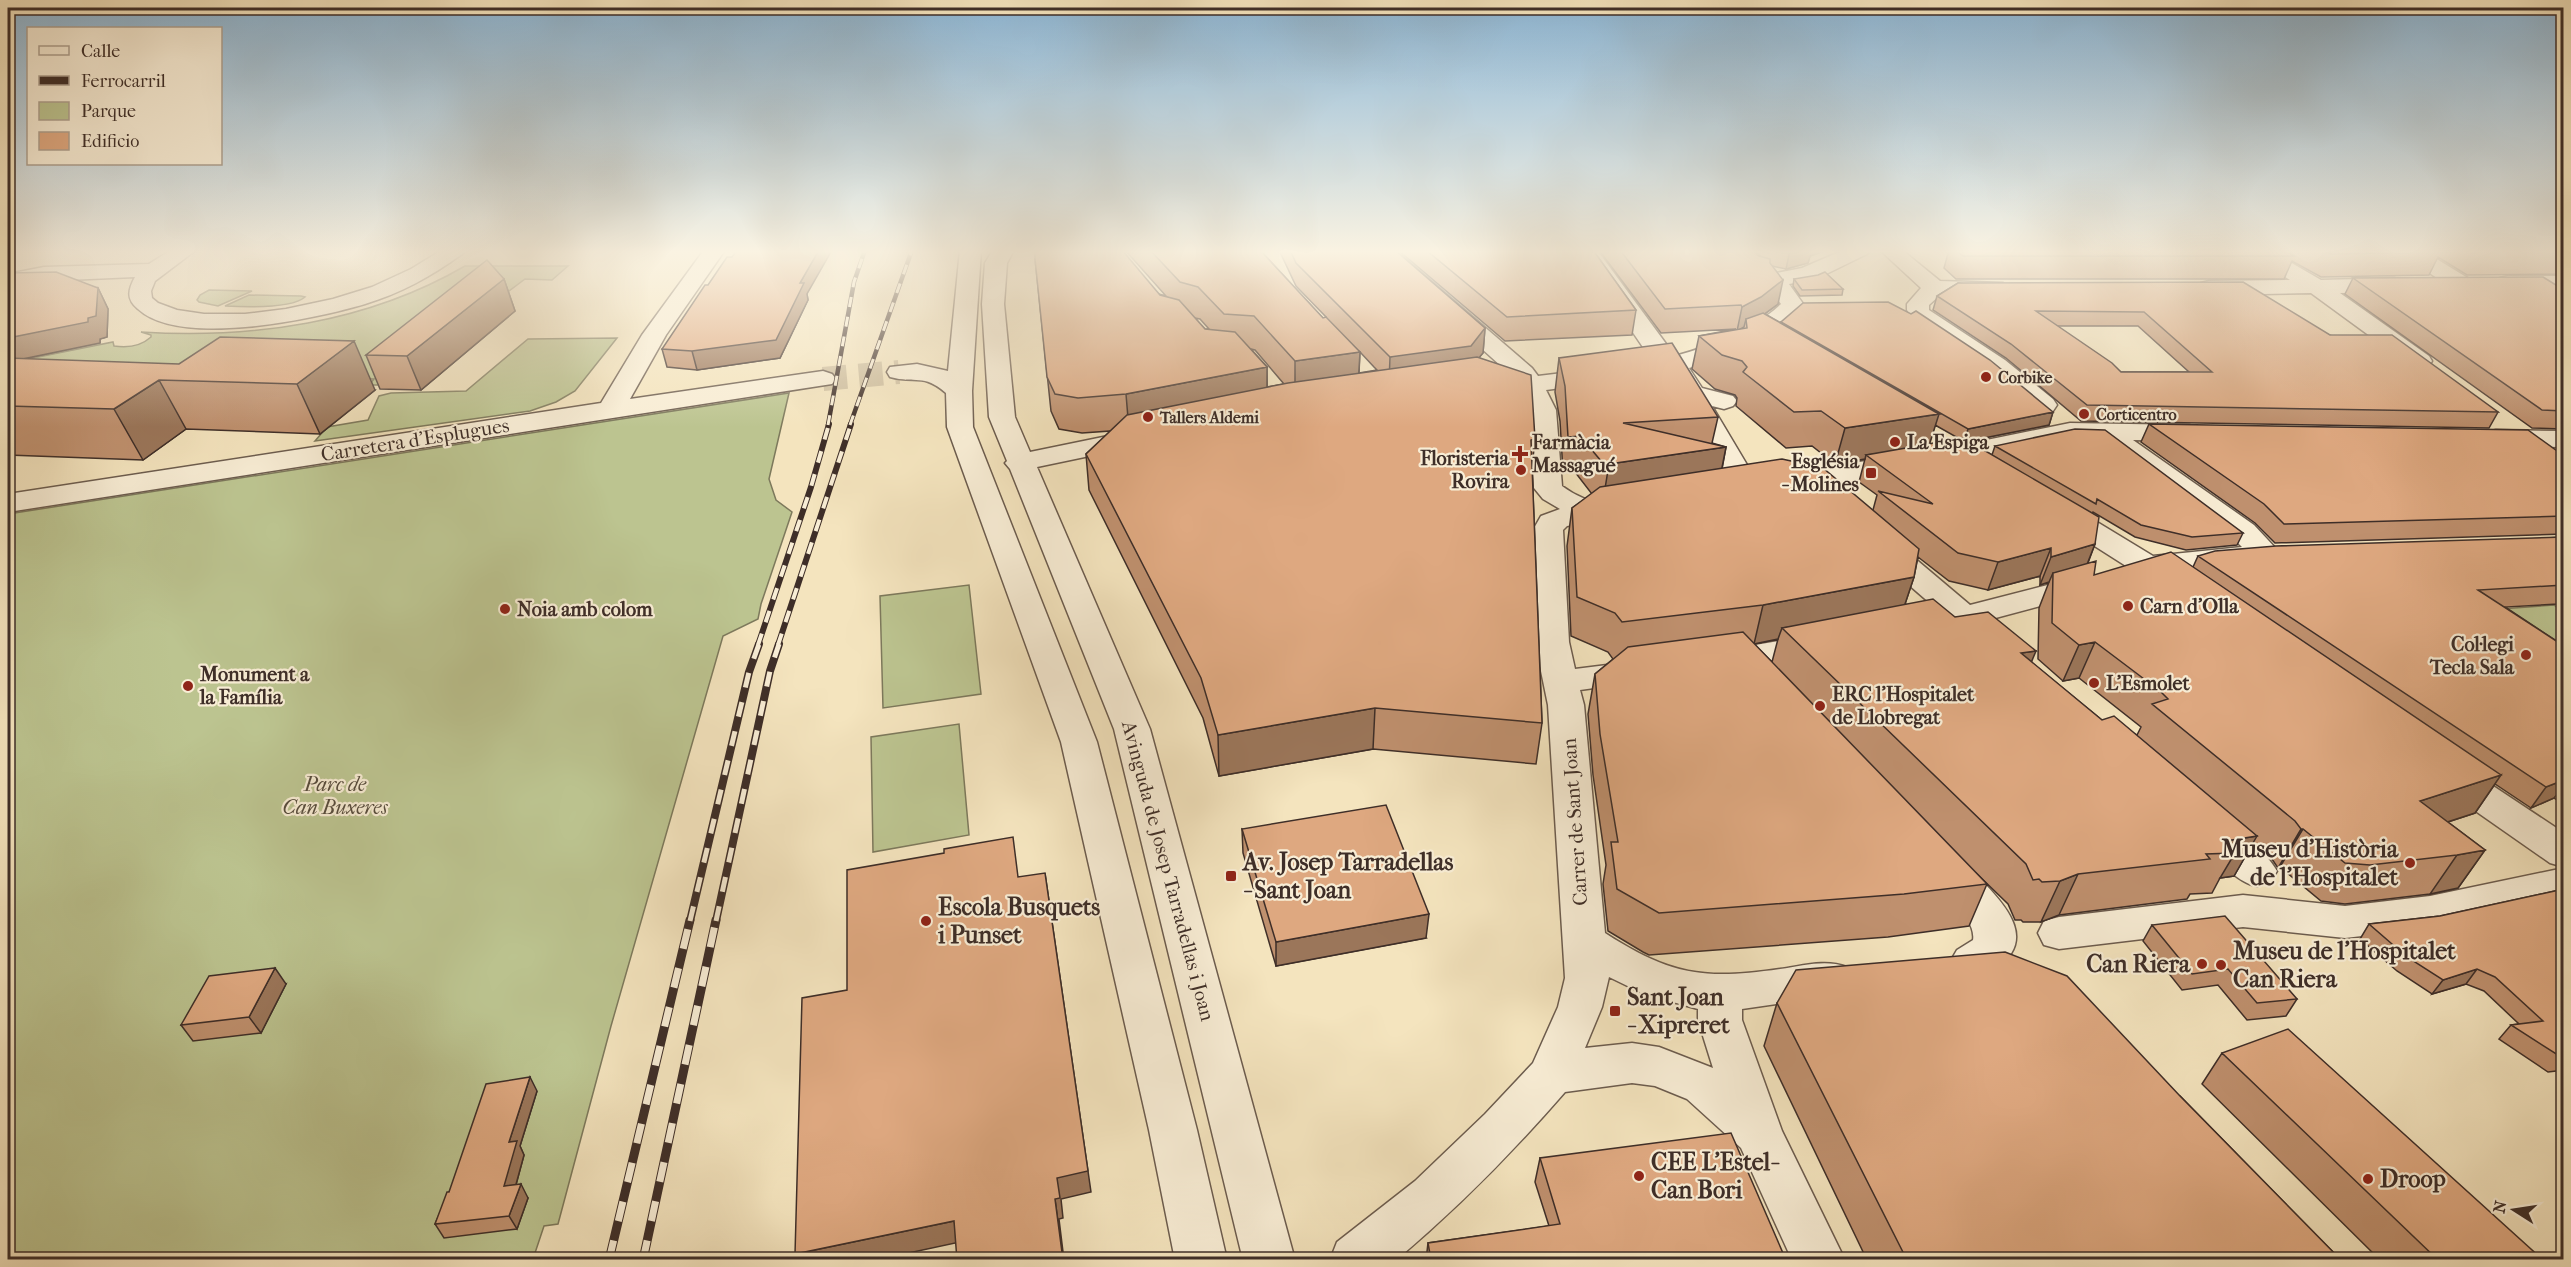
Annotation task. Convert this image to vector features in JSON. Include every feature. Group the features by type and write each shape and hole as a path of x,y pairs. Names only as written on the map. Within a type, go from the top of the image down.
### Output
{"street":[{"path":"151,309 177,318 236,321 296,314 315,309"},
{"path":"611,409 654,335 672,309"},
{"path":"966,309 959,391 960,427 1079,742 1173,1130 1201,1260"},
{"name":"Avinguda de Josep Tarradellas i Joan","path":"993,309 1002,417 1019,463 1132,729 1269,1260"},
{"path":"1450,309 1523,373 1531,384"},
{"path":"1629,309 1665,361 1680,372 1740,489 1962,453 2070,431 2210,434"},
{"path":"1463,381 1531,384 1651,370 1758,334 1796,309"},
{"path":"1918,309 1923,317 1996,365 2068,425 2070,431"},
{"path":"2348,309 2441,376"},
{"path":"1758,334 1782,348"},
{"path":"959,391 946,379 910,371 964,350"},
{"name":"Carretera d'Esplugues","path":"8,503 611,409 823,379"},
{"name":"Carrer de Sant Joan","path":"1356,1260 1433,1197 1502,1129 1550,1076 1580,1007 1587,978 1566,705 1552,642 1548,530 1551,522 1560,518 1622,509 1576,507 1557,497 1548,488 1543,410 1531,384"},
{"path":"1692,393 1724,401"},
{"path":"2498,418 2525,438 2560,450"},
{"path":"1019,463 1165,432"},
{"path":"1933,435 2000,476"},
{"path":"2466,437 2525,438"},
{"path":"2113,438 2243,531 2266,554"},
{"path":"1805,480 1836,507"},
{"path":"2040,500 2148,565 2192,596"},
{"path":"1862,529 2002,649"},
{"path":"1895,629 2010,606 2148,565 2298,553"},
{"path":"1561,682 1676,667 1755,671 1850,638"},
{"path":"2417,752 2564,854"},
{"path":"2189,812 2257,871"},
{"path":"1925,848 1991,917 1995,936 1992,949 1955,964 2020,977"},
{"path":"2059,933 2243,911 2345,922 2430,912 2564,884"},
{"path":"1584,941 1617,963 1688,990 1720,993 1869,975"},
{"path":"1720,993 1720,1020 1759,1134 1819,1260"},
{"path":"1550,1076 1577,1069 1632,1063 1659,1067 1704,1084 1759,1134"}],"green space":[{"path":"364,309 478,309 396,385 369,385 374,379 243,376 8,363 113,342 114,346 134,346 151,337 141,332 225,333 308,323"},
{"path":"617,338 575,391 556,402 530,411 315,441 327,427 368,420 379,396 391,393 466,391 528,339"},
{"name":"Parc de Can Buxeres","path":"789,393 769,479 776,500 792,512 758,619 723,636 611,1026 558,1224 544,1226 533,1259 8,1259 8,514"},
{"path":"969,585 981,694 883,708 880,596"},
{"path":"2554,605 2563,612 2563,670 2486,610"},
{"path":"959,724 969,835 873,852 871,737"}],"building":[{"path":"8,309 96,309 96,316 88,318 88,322 8,338"},
{"path":"424,309 466,309 407,356 366,355"},
{"path":"689,309 791,309 776,340 692,351 662,349"},
{"path":"1040,309 1187,309 1205,329 1235,332 1267,367 1126,394 1078,398 1055,394 1047,377"},
{"path":"1219,309 1315,309 1323,318 1326,317 1360,352 1295,361 1254,316 1224,314"},
{"path":"1342,309 1463,309 1485,328 1471,346 1390,357"},
{"path":"1497,309 1636,310 1507,317"},
{"path":"1796,309 1902,309 1911,314 1916,311 1990,360 2053,412 1968,429 1781,322"},
{"path":"1957,309 2288,309 2330,335 2392,335 2498,412 2087,405 2011,344","holes":["2036,311 2144,312 2212,372 2121,372 2112,363"]},
{"path":"2398,309 2564,309 2564,411 2542,410"},
{"path":"1763,313 1939,414 1845,428 1821,411 1794,412 1743,372 1747,367 1742,361 1722,355 1699,336 1747,328 1746,319"},
{"path":"220,337 354,341 297,384 159,380 114,409 8,406 8,358 179,364"},
{"path":"1672,343 1718,417 1623,423 1726,447 1609,464 1602,462 1580,436 1568,437 1565,386 1559,358"},
{"path":"1477,357 1531,375 1535,439 1531,440 1542,723 1375,708 1218,735 1201,678 1086,454 1127,415 1288,383"},
{"path":"2149,424 2528,430 2564,456 2564,516 2284,524 2264,504"},
{"path":"2075,429 2105,430 2243,533 2192,537 2141,525 2097,499 2096,504 1995,446"},
{"path":"1963,438 2099,517 2095,544 2051,557 2051,548 1998,562 1958,553 1878,491 1933,504 1866,455"},
{"path":"1782,459 1823,468 1919,549 1914,577 1763,605 1622,622 1615,613 1577,597 1572,508 1600,487"},
{"path":"2564,537 2564,585 2478,590 2564,646 2564,780 2546,787 2198,556 2215,551 2276,546"},
{"path":"2171,552 2501,775 2420,801 2485,850 2370,865 2345,863 2152,704 2168,699 2160,691 2095,642 2079,645 2052,623 2053,573 2096,561 2094,575"},
{"path":"1933,599 1955,617 1988,612 2036,651 2021,653 2102,720 2114,716 2257,836 2225,841 2235,853 2206,854 2210,859 2078,874 2060,881 2033,880 2026,864 1782,628"},
{"path":"1743,632 1987,884 1904,894 1659,913 1617,889 1611,842 1618,842 1600,734 1595,674 1628,647"},
{"path":"1386,805 1429,914 1276,942 1242,829"},
{"path":"1013,837 1018,877 1045,873 1088,1171 1057,1178 1060,1198 1055,1199 1063,1260 957,1260 954,1221 795,1254 802,998 847,990 847,870 944,853 944,849"},
{"path":"2564,889 2564,1057 2511,1025 2543,1021 2495,977 2477,969 2443,980 2407,957 2369,924 2440,916"},
{"path":"2225,916 2297,999 2257,1003 2228,969 2192,974 2152,925"},
{"path":"2005,952 2067,976 2180,1096 2341,1260 1907,1260 1777,1003 1796,970"},
{"path":"275,968 249,1017 181,1025 209,976"},
{"path":"2288,1029 2543,1260 2438,1260 2222,1053"},
{"path":"530,1077 509,1142 517,1141 504,1186 521,1184 509,1216 435,1224 447,1192 449,1192 486,1084"},
{"name":"CEE L'Estel- Can Bori","path":"1731,1133 1786,1260 1431,1260 1428,1243 1560,1224 1540,1158"}],"tunnel":[{"path":"823,379 899,372"}],"railway":[{"path":"828,425 849,309"},
{"path":"850,425 891,309"},
{"path":"758,645 811,487 829,424"},
{"path":"778,645 851,424"},
{"path":"690,921 749,672 759,644"},
{"path":"716,921 770,671 779,644"},
{"path":"609,1260 690,920"},
{"path":"643,1260 716,920"}],"place":[{"name":"Corbike","path":"1986,377"},
{"name":"Corticentro","path":"2084,414"},
{"name":"Tallers Aldemi","path":"1148,417"},
{"name":"La Espiga","path":"1895,442"},
{"name":"Farmàcia Massagué","path":"1520,454"},
{"name":"Floristeria Rovira","path":"1521,470"},
{"name":"Església - Molines","path":"1871,473"},
{"name":"Carn d'Olla","path":"2128,606"},
{"name":"Noia amb colom","path":"505,609"},
{"name":"Col·legi Tecla Sala","path":"2526,655"},
{"name":"L'Esmolet","path":"2094,683"},
{"name":"Monument a la Família","path":"188,686"},
{"name":"ERC l'Hospitalet de Llobregat","path":"1820,706"},
{"name":"Museu d'Història de l'Hospitalet","path":"2410,863"},
{"name":"Av. Josep Tarradellas - Sant Joan","path":"1231,876"},
{"name":"Escola Busquets i Punset","path":"926,921"},
{"name":"Can Riera","path":"2202,964"},
{"name":"Museu de l'Hospitalet Can Riera","path":"2221,965"},
{"name":"Sant Joan - Xipreret","path":"1615,1011"},
{"name":"CEE L'Estel- Can Bori","path":"1639,1176"},
{"name":"Droop","path":"2368,1179"}]}
